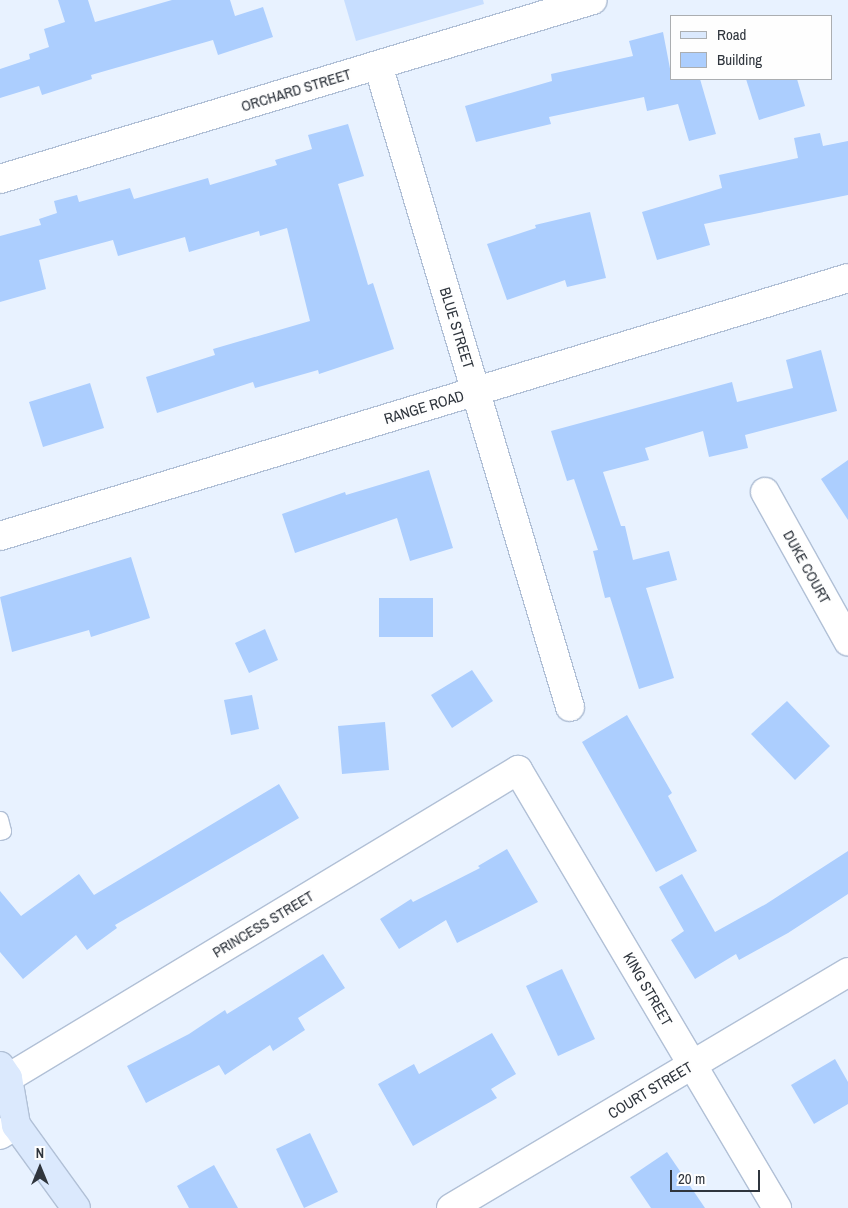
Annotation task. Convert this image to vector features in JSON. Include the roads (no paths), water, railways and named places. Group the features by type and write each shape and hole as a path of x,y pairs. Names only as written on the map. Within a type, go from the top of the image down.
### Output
{"main road":[{"path":"4,1072 8,1130 76,1208"}],"street":[{"name":"ORCHARD STREET","path":"0,179 592,0"},
{"name":"BLUE STREET","path":"378,65 570,707"},
{"name":"RANGE ROAD","path":"0,536 848,278"},
{"name":"DUKE COURT","path":"765,492 848,641"},
{"name":"KING STREET","path":"518,770 777,1208"},
{"name":"PRINCESS STREET","path":"4,1072 518,770"},
{"name":"COURT STREET","path":"451,1208 848,972"}],"lane":[{"path":"0,819 3,831 0,832"}]}
